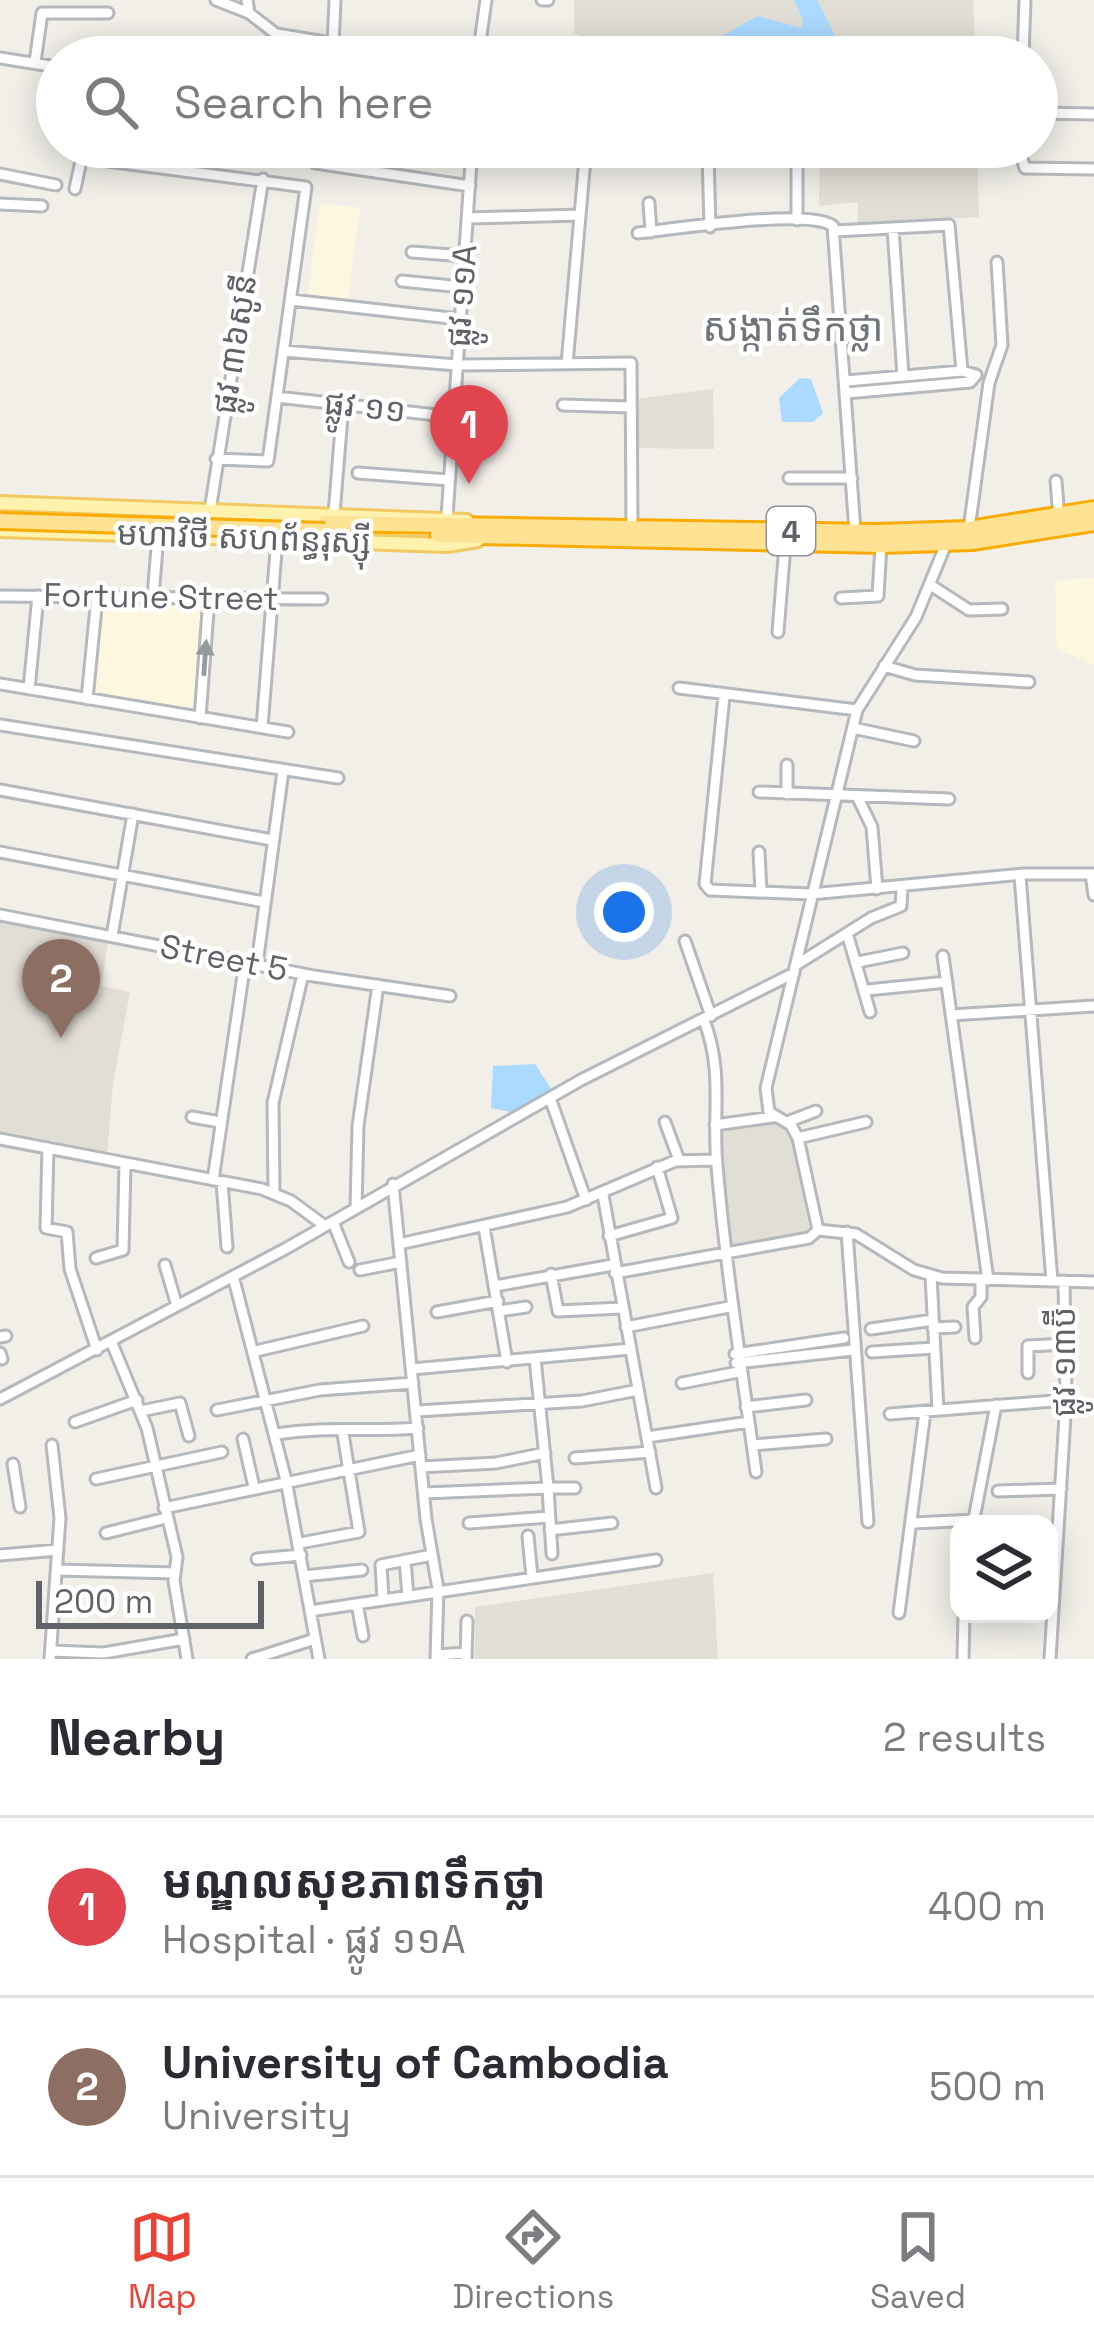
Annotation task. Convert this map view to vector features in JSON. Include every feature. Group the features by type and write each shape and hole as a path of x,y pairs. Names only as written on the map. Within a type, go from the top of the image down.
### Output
{"highway":[{"name":"មហាវិថី សហព័ន្ធរុស្ស៊ី","path":"328,523 785,545 969,529 1094,509"},
{"name":"4","path":"0,517 328,523"},
{"name":"មហាវិថី សហព័ន្ធរុស្ស៊ី","path":"486,531 632,528 855,539 881,545 1048,534 1094,523"}],"main road":[{"name":"មហាវិថី សហព័ន្ធរុស្ស៊ី","path":"0,503 210,510 328,523 447,517 486,531"},
{"path":"147,508 137,520 152,535"},
{"name":"មហាវិថី សហព័ន្ធរុស្ស៊ី","path":"0,530 447,545 486,531"}],"street":[{"path":"216,0 286,36"},
{"path":"247,0 249,13"},
{"path":"333,36 335,0"},
{"path":"481,36 486,0"},
{"path":"1023,36 1024,0"},
{"path":"39,36 43,13 108,13"},
{"path":"0,58 34,62 36,51"},
{"path":"1058,113 1094,114"},
{"path":"75,189 79,168"},
{"name":"ផ្លូវ ៣៦សូនី","path":"163,168 307,189 266,464 216,459"},
{"path":"343,168 470,186"},
{"name":"ផ្លូវ ១១A","path":"447,517 471,168"},
{"path":"567,364 584,168"},
{"path":"704,168 710,227"},
{"path":"797,220 799,168"},
{"path":"1025,168 1094,170"},
{"path":"0,174 56,185"},
{"name":"ផ្លូវ ៣៦សូនី","path":"210,510 263,179"},
{"path":"649,203 651,232"},
{"path":"0,204 42,206"},
{"path":"468,218 580,215"},
{"path":"638,233 797,220 826,221 836,231 855,539"},
{"path":"836,231 949,226 962,371"},
{"path":"893,228 903,376"},
{"path":"412,252 465,256"},
{"path":"969,529 989,383 1002,345 997,262"},
{"path":"402,281 462,287"},
{"path":"291,300 459,319"},
{"path":"283,352 457,365 631,363 632,528"},
{"path":"972,370 975,379 846,387 972,370"},
{"name":"ផ្លូវ ១១","path":"277,397 454,417"},
{"path":"328,523 343,404"},
{"path":"562,405 631,407"},
{"path":"358,472 449,480"},
{"path":"789,478 851,478"},
{"path":"1056,481 1059,518"},
{"path":"152,535 154,597"},
{"path":"262,727 277,539"},
{"path":"773,1117 766,1088 857,710 932,586 946,544"},
{"path":"778,632 785,545"},
{"path":"841,598 878,596 881,545"},
{"path":"932,586 969,610 1002,609"},
{"name":"Fortune Street","path":"0,596 322,599"},
{"path":"29,689 38,596"},
{"path":"87,699 98,597"},
{"path":"200,718 209,598"},
{"path":"884,667 915,675 1029,682"},
{"path":"0,685 288,732"},
{"path":"679,688 857,710"},
{"path":"724,696 705,884 710,890 811,894 1092,874 1094,895"},
{"path":"0,725 338,778"},
{"path":"853,728 914,741"},
{"path":"787,765 787,794"},
{"path":"227,1247 218,1181 220,1122 264,902 283,771"},
{"path":"0,790 272,840"},
{"path":"758,792 949,799"},
{"path":"858,798 872,826 877,890"},
{"path":"112,936 133,814"},
{"path":"0,852 264,902"},
{"path":"759,852 761,892"},
{"name":"ផ្លូវ ១៣ប៊ី","path":"1020,876 1066,1344 1050,1659"},
{"path":"0,1399 795,969 848,933 901,906 902,888"},
{"name":"Street 5","path":"0,915 303,974 450,996"},
{"path":"848,933 870,1012"},
{"path":"685,941 719,1081 716,1160 729,1307 756,1472"},
{"path":"858,962 903,952"},
{"path":"943,956 984,1280 973,1307 975,1339"},
{"path":"274,1192 273,1103 303,974"},
{"path":"866,990 947,982"},
{"path":"356,1208 358,1126 378,985"},
{"path":"951,1015 1094,1006"},
{"path":"550,1098 586,1200"},
{"path":"787,1122 815,1111"},
{"path":"192,1117 220,1122"},
{"path":"715,1125 773,1117 787,1122 797,1138 818,1230"},
{"path":"664,1122 679,1160"},
{"path":"797,1138 866,1122"},
{"path":"0,1138 274,1192 329,1224 349,1262"},
{"path":"48,1148 46,1228 67,1232 70,1269 97,1350"},
{"path":"399,1244 603,1195 679,1160 716,1160"},
{"path":"96,1258 123,1250 125,1163"},
{"path":"609,1236 672,1218 657,1167"},
{"path":"393,1184 420,1461 438,1588 436,1657 466,1656 466,1621"},
{"path":"603,1195 656,1488"},
{"path":"484,1227 507,1362"},
{"path":"495,1286 809,1238 818,1230 847,1232 931,1276 1094,1282"},
{"path":"847,1232 868,1522"},
{"path":"360,1270 401,1262"},
{"path":"165,1265 177,1306"},
{"path":"551,1274 558,1311 622,1308"},
{"path":"233,1276 276,1434 319,1659"},
{"path":"931,1276 938,1410"},
{"path":"437,1312 526,1307"},
{"path":"626,1327 729,1307"},
{"path":"871,1329 933,1324 955,1328"},
{"path":"256,1351 363,1326"},
{"path":"682,1383 737,1363 844,1338"},
{"path":"112,1341 139,1405 154,1466 176,1573 187,1659"},
{"path":"1028,1373 1028,1346 1066,1344"},
{"path":"872,1352 934,1348"},
{"path":"412,1369 631,1349"},
{"path":"737,1363 853,1350"},
{"path":"535,1358 552,1554"},
{"path":"217,1411 266,1399 413,1383"},
{"path":"417,1411 540,1403 638,1390"},
{"path":"746,1407 806,1400"},
{"path":"890,1414 1066,1400"},
{"path":"75,1422 139,1405 181,1402 189,1436"},
{"path":"975,1515 995,1405"},
{"path":"899,1613 925,1412"},
{"path":"647,1437 748,1422"},
{"path":"257,1558 359,1532 344,1434 336,1426 276,1434"},
{"path":"344,1434 418,1429"},
{"path":"243,1438 254,1487"},
{"path":"752,1445 826,1439"},
{"path":"52,1444 59,1492 51,1655 104,1653 184,1639"},
{"path":"96,1479 222,1451"},
{"path":"575,1459 650,1451"},
{"path":"106,1533 254,1487 347,1466 496,1463 545,1454"},
{"path":"13,1464 20,1507"},
{"path":"0,1488 16,1486"},
{"path":"424,1493 575,1488"},
{"path":"998,1491 1061,1489"},
{"path":"469,1523 549,1517"},
{"path":"550,1530 612,1522"},
{"path":"914,1523 950,1522"},
{"path":"528,1536 532,1577"},
{"path":"0,1555 58,1550"},
{"path":"383,1600 381,1565 432,1555"},
{"path":"405,1560 408,1596"},
{"path":"310,1611 438,1588 656,1560"},
{"path":"57,1570 176,1573"},
{"path":"304,1576 362,1570"},
{"path":"357,1604 363,1636"},
{"path":"963,1659 964,1623"},
{"path":"252,1659 315,1639"},
{"path":"139,1644 140,1659"}],"shaded area":[{"path":"574,0 973,0 975,36 582,36 574,33"},
{"path":"820,168 978,168 979,217 858,223 858,202 819,206"},
{"path":"320,203 360,208 347,305 307,300"},
{"path":"713,389 714,449 633,448 634,399"},
{"path":"1094,578 1094,665 1057,649 1055,580"},
{"path":"95,596 215,606 205,710 84,698"},
{"path":"0,923 108,942 101,986 130,992 113,1083 107,1155 0,1132"},
{"path":"785,1123 791,1131 809,1228 805,1233 728,1245 718,1132"},
{"path":"713,1573 718,1659 475,1659 475,1607"}],"water":[{"path":"794,0 817,0 835,36 722,36 757,16 801,28 803,20"},
{"path":"800,378 811,379 823,413 813,422 782,422 779,398"},
{"path":"535,1064 552,1090 511,1112 491,1108 493,1066"}],"place":[{"name":"មណ្ឌលសុខភាពទឹកថ្លា","path":"469,484"},
{"name":"University of Cambodia","path":"61,1038"}],"district":[{"name":"សង្កាត់ទឹកថ្លា","path":"793,327"}]}
